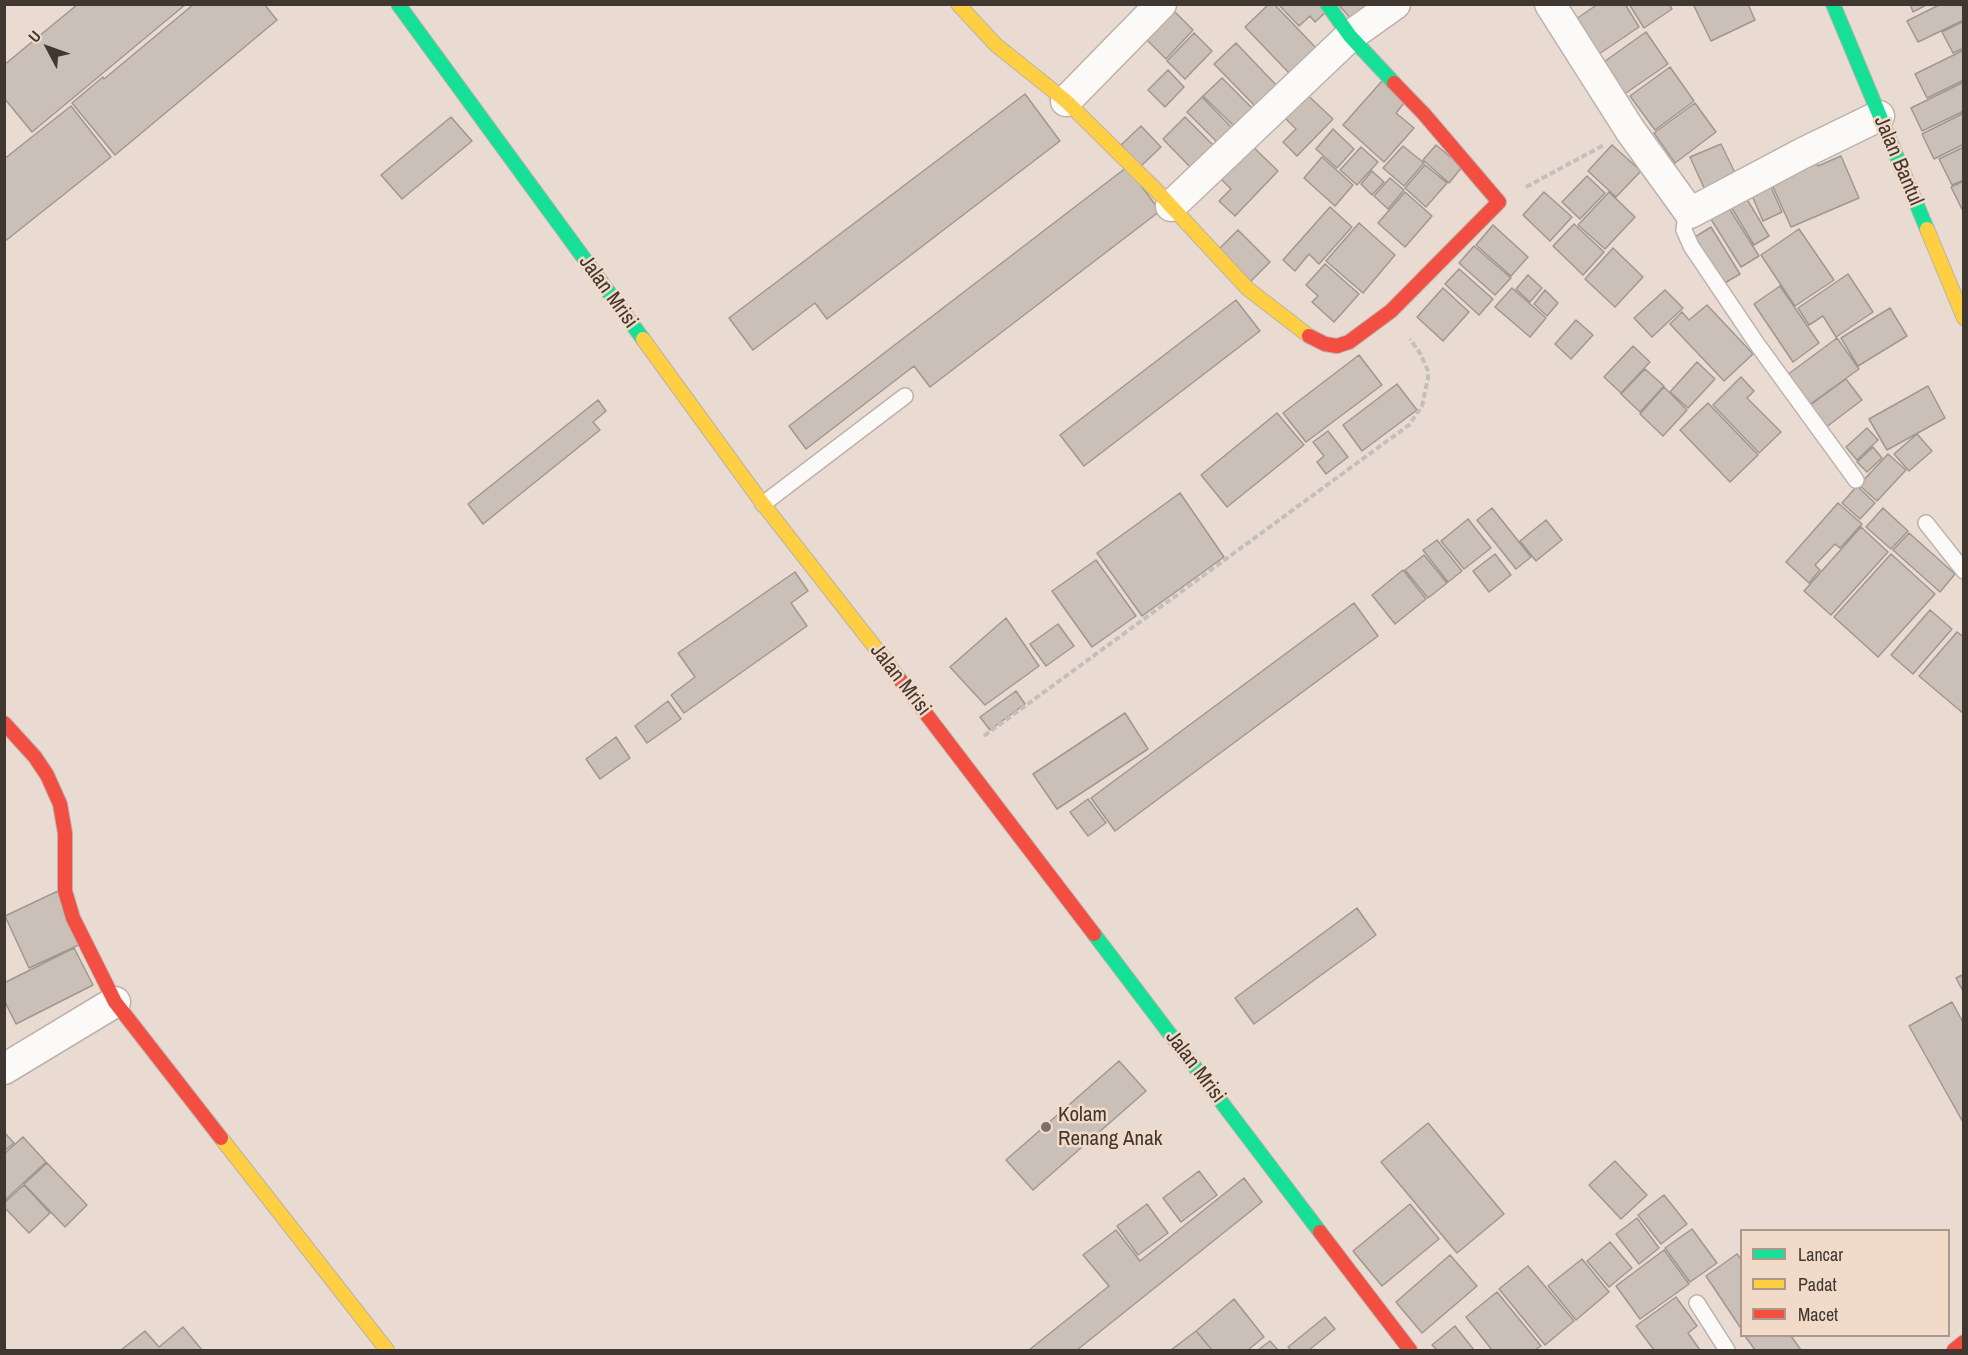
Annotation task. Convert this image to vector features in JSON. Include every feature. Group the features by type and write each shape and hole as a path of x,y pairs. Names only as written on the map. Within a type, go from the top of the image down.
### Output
{"street":[{"name":"Jalan Mrisi","path":"398,4 763,504 958,755 1410,1350"},
{"path":"958,4 996,45 1066,101 1171,206 1248,290 1314,340 1325,345 1337,346 1349,342 1391,311 1499,202 1424,114 1350,36 1327,4"},
{"path":"1066,101 1161,4"},
{"path":"1171,206 1350,36 1395,4"},
{"path":"1550,4 1630,130 1690,213 1803,153 1879,117"},
{"name":"Jalan Bantul","path":"1833,4 1964,318"},
{"path":"4,723 35,757 47,775 60,804 65,833 65,891 73,918 115,1002 387,1350"},
{"path":"4,1069 115,1002"},
{"path":"1954,1350 1964,1342"}],"lane":[{"path":"1690,213 1685,221 1684,230 1691,246 1757,344 1856,480"},
{"path":"763,504 905,396"},
{"path":"1926,523 1964,571"},
{"path":"1697,1303 1727,1350"}],"path":[{"path":"1499,202 1630,130"},
{"path":"958,755 1409,425 1422,406 1428,371 1420,353 1391,311"}],"building":[{"path":"78,4 186,4 32,132 4,98 4,65"},
{"path":"194,4 264,4 277,20 115,155 72,103"},
{"path":"1269,4 1274,4 1317,49 1290,74 1245,27"},
{"path":"1278,4 1321,4 1327,11 1315,22 1310,16 1299,26"},
{"path":"1338,4 1369,4 1352,20"},
{"path":"1598,4 1625,4 1639,27 1599,54 1576,19"},
{"path":"1629,4 1669,4 1672,9 1644,28"},
{"path":"1693,4 1748,4 1755,20 1711,41"},
{"path":"1910,4 1928,4 1913,12"},
{"path":"1941,4 1962,4 1964,20 1918,42 1907,21"},
{"path":"1171,8 1193,30 1166,59 1143,36"},
{"path":"1964,21 1964,48 1953,53 1942,32"},
{"path":"1646,32 1668,64 1623,95 1601,64"},
{"path":"1194,33 1212,51 1185,79 1167,61"},
{"path":"1236,43 1278,87 1257,108 1214,64"},
{"path":"1964,50 1964,80 1927,98 1915,74"},
{"path":"1670,67 1694,101 1655,130 1630,96"},
{"path":"1168,70 1184,87 1165,107 1148,90"},
{"path":"1222,78 1255,111 1237,129 1203,96"},
{"path":"1382,81 1405,102 1396,113 1414,128 1384,162 1343,125"},
{"path":"1964,82 1964,111 1922,131 1911,108"},
{"path":"1299,87 1333,119 1297,156 1283,142 1296,129 1277,110"},
{"path":"1025,94 1060,141 827,319 815,303 753,350 729,318"},
{"path":"1202,97 1233,129 1219,144 1187,112"},
{"path":"1695,103 1716,132 1675,163 1654,133"},
{"path":"71,106 111,157 4,242 4,159"},
{"path":"1964,113 1964,144 1934,159 1922,134"},
{"path":"451,117 472,141 402,199 381,175"},
{"path":"1185,117 1214,146 1192,169 1163,139"},
{"path":"1141,126 1161,147 1141,166 1121,145"},
{"path":"1333,129 1354,149 1337,168 1316,149"},
{"path":"1247,141 1278,171 1235,216 1219,201 1231,189 1215,173"},
{"path":"1721,144 1736,175 1705,190 1690,157"},
{"path":"1436,145 1462,167 1449,183 1423,160"},
{"path":"1612,145 1641,171 1616,197 1588,171"},
{"path":"1403,146 1424,163 1404,186 1383,168"},
{"path":"1361,147 1378,162 1357,185 1340,170"},
{"path":"1964,147 1964,180 1952,185 1939,159"},
{"path":"1841,156 1859,198 1791,227 1769,178 1815,159 1818,166"},
{"path":"1322,157 1353,185 1335,206 1304,178"},
{"path":"1425,165 1447,183 1426,207 1405,188"},
{"path":"1127,167 1160,211 930,387 914,366 806,449 789,426"},
{"path":"1372,171 1384,182 1372,195 1361,184"},
{"path":"1587,176 1605,193 1580,219 1562,202"},
{"path":"1390,178 1404,190 1388,209 1374,196"},
{"path":"1964,181 1964,208 1962,209 1951,187"},
{"path":"1769,183 1782,212 1763,221 1750,191"},
{"path":"1405,192 1432,216 1405,247 1378,223"},
{"path":"1544,192 1572,217 1550,241 1523,215"},
{"path":"1609,192 1635,217 1605,249 1578,225"},
{"path":"1745,196 1769,236 1754,245 1730,205"},
{"path":"1727,205 1759,256 1741,267 1709,216"},
{"path":"1330,207 1352,227 1319,264 1309,254 1295,271 1283,260"},
{"path":"1359,223 1395,255 1363,293 1326,261"},
{"path":"1574,224 1604,252 1583,275 1553,246"},
{"path":"1493,225 1528,257 1511,276 1476,245"},
{"path":"1711,227 1740,274 1723,284 1695,237"},
{"path":"1799,229 1834,280 1795,306 1761,255"},
{"path":"1238,230 1270,262 1250,282 1218,250"},
{"path":"1474,246 1511,278 1495,295 1459,263"},
{"path":"1613,248 1643,277 1615,307 1585,279"},
{"path":"1325,264 1359,294 1334,322 1312,302 1318,296 1306,285"},
{"path":"1459,269 1493,299 1479,315 1445,284"},
{"path":"1848,274 1873,312 1836,337 1823,316 1809,325 1798,308"},
{"path":"1528,275 1542,288 1530,302 1516,289"},
{"path":"1780,286 1819,343 1793,362 1754,304"},
{"path":"1443,288 1469,312 1443,341 1417,317"},
{"path":"1512,288 1546,318 1530,337 1495,307"},
{"path":"1545,290 1558,303 1547,316 1534,304"},
{"path":"1665,290 1683,308 1652,337 1634,318"},
{"path":"1236,300 1260,331 1084,466 1060,435"},
{"path":"1707,305 1753,354 1724,381 1670,324 1682,312 1689,320"},
{"path":"1890,308 1907,336 1858,366 1841,338"},
{"path":"1576,320 1593,335 1571,359 1555,344"},
{"path":"1837,338 1859,369 1809,405 1787,375"},
{"path":"1633,346 1650,362 1621,393 1604,377"},
{"path":"1359,355 1382,385 1306,442 1283,413"},
{"path":"1697,362 1715,379 1688,408 1670,392"},
{"path":"1645,369 1664,386 1640,412 1621,394"},
{"path":"1741,377 1754,391 1747,398 1781,432 1759,453 1713,405"},
{"path":"1846,379 1862,400 1825,428 1809,406"},
{"path":"1397,384 1417,410 1362,451 1343,425"},
{"path":"1928,386 1945,418 1887,450 1869,419"},
{"path":"1664,387 1687,410 1663,436 1640,414"},
{"path":"598,400 606,411 593,422 600,430 483,524 468,504"},
{"path":"1708,403 1758,455 1730,482 1680,430"},
{"path":"1277,413 1304,445 1227,507 1201,475"},
{"path":"1867,428 1878,440 1857,460 1846,447"},
{"path":"1328,431 1348,457 1326,474 1317,462 1324,456 1313,442"},
{"path":"1917,434 1932,451 1909,471 1894,454"},
{"path":"1873,447 1882,458 1867,472 1857,462"},
{"path":"1888,454 1906,470 1877,501 1859,485"},
{"path":"1857,486 1875,503 1860,519 1842,503"},
{"path":"1180,493 1224,557 1142,616 1097,553"},
{"path":"1838,503 1862,524 1840,548 1835,544 1815,565 1820,570 1809,583 1786,562"},
{"path":"1492,508 1531,557 1516,569 1477,520"},
{"path":"1883,508 1908,531 1891,549 1866,527"},
{"path":"1468,519 1491,548 1464,569 1441,541"},
{"path":"1546,520 1562,540 1536,561 1520,541"},
{"path":"1861,527 1888,552 1831,615 1804,591"},
{"path":"1909,533 1955,574 1940,592 1893,550"},
{"path":"1437,540 1462,571 1448,582 1423,550"},
{"path":"1495,554 1511,575 1489,592 1473,571"},
{"path":"1891,554 1935,594 1878,657 1834,617"},
{"path":"1424,555 1447,583 1428,598 1405,570"},
{"path":"1096,560 1136,616 1092,647 1052,591"},
{"path":"1403,570 1426,599 1395,624 1372,595"},
{"path":"795,572 808,591 791,603 807,626 684,713 671,695 695,677 678,653"},
{"path":"1354,603 1378,636 1115,831 1091,798"},
{"path":"1930,610 1952,629 1913,674 1891,655"},
{"path":"1006,618 1039,666 985,705 950,667"},
{"path":"1058,624 1074,646 1046,666 1030,644"},
{"path":"1957,632 1964,637 1964,714 1919,676"},
{"path":"1016,691 1025,704 990,730 980,717"},
{"path":"668,701 681,719 647,743 635,726"},
{"path":"1125,713 1148,749 1057,809 1033,774"},
{"path":"616,737 630,758 600,779 586,759"},
{"path":"1088,799 1106,823 1088,836 1070,812"},
{"path":"58,891 83,943 29,968 5,916"},
{"path":"1357,908 1376,935 1254,1024 1235,998"},
{"path":"74,948 93,985 16,1024 4,1000 4,983"},
{"path":"1964,974 1964,993 1956,978"},
{"path":"1952,1002 1964,1024 1964,1124 1909,1026"},
{"path":"1119,1061 1146,1091 1033,1190 1006,1160"},
{"path":"1428,1123 1504,1214 1457,1253 1381,1162"},
{"path":"4,1132 14,1143 4,1151"},
{"path":"23,1137 46,1162 4,1201 4,1154"},
{"path":"1615,1161 1647,1195 1621,1219 1589,1185"},
{"path":"47,1163 87,1205 65,1227 24,1184"},
{"path":"1199,1171 1217,1195 1181,1222 1163,1198"},
{"path":"1244,1178 1262,1202 1077,1350 1029,1350 1109,1286 1083,1255 1116,1230 1140,1261"},
{"path":"24,1185 50,1213 29,1233 4,1207 4,1203"},
{"path":"1664,1195 1687,1224 1661,1244 1638,1215"},
{"path":"1147,1204 1168,1233 1138,1255 1117,1226"},
{"path":"1410,1204 1439,1239 1382,1286 1353,1251"},
{"path":"1637,1218 1659,1248 1639,1264 1616,1234"},
{"path":"1692,1229 1717,1263 1690,1282 1665,1248"},
{"path":"1610,1242 1632,1268 1609,1287 1587,1261"},
{"path":"1664,1250 1689,1284 1640,1319 1616,1286"},
{"path":"1737,1254 1740,1258 1740,1327 1706,1276"},
{"path":"1450,1255 1477,1286 1422,1333 1396,1302"},
{"path":"1582,1259 1609,1292 1576,1320 1548,1286"},
{"path":"1528,1266 1574,1321 1545,1345 1499,1289"},
{"path":"1497,1292 1541,1346 1535,1350 1492,1350 1466,1317"},
{"path":"1676,1297 1697,1326 1688,1333 1700,1350 1654,1350 1636,1326"},
{"path":"1234,1299 1264,1337 1248,1350 1212,1350 1196,1331"},
{"path":"1325,1317 1335,1329 1309,1350 1291,1350 1288,1347"},
{"path":"1455,1326 1474,1350 1437,1350 1432,1345"},
{"path":"183,1327 202,1350 121,1350 145,1331 159,1347"},
{"path":"1196,1331 1212,1350 1171,1350"},
{"path":"1746,1337 1792,1337 1801,1350 1755,1350"},
{"path":"1270,1341 1278,1350 1258,1350"}],"traffic: fast":[{"path":"398,4 643,339"},
{"path":"1327,4 1350,36 1394,83"},
{"path":"1833,4 1927,229"},
{"path":"1094,934 1320,1232"}],"traffic: slow":[{"path":"958,4 996,45 1066,101 1157,191 1248,289 1309,336"},
{"path":"1927,229 1964,318"},
{"path":"643,339 763,504 885,660"},
{"path":"221,1138 387,1350"}],"traffic: jam":[{"path":"1309,336 1325,344 1337,346 1349,342 1391,311 1499,202 1424,114 1394,83"},
{"path":"885,660 1094,934"},
{"path":"4,723 35,757 47,775 60,804 65,833 65,891 73,918 115,1002 221,1138"},
{"path":"1320,1232 1410,1350"},
{"path":"1954,1350 1964,1342"}],"place":[{"name":"Kolam Renang Anak","path":"1046,1127"}]}
